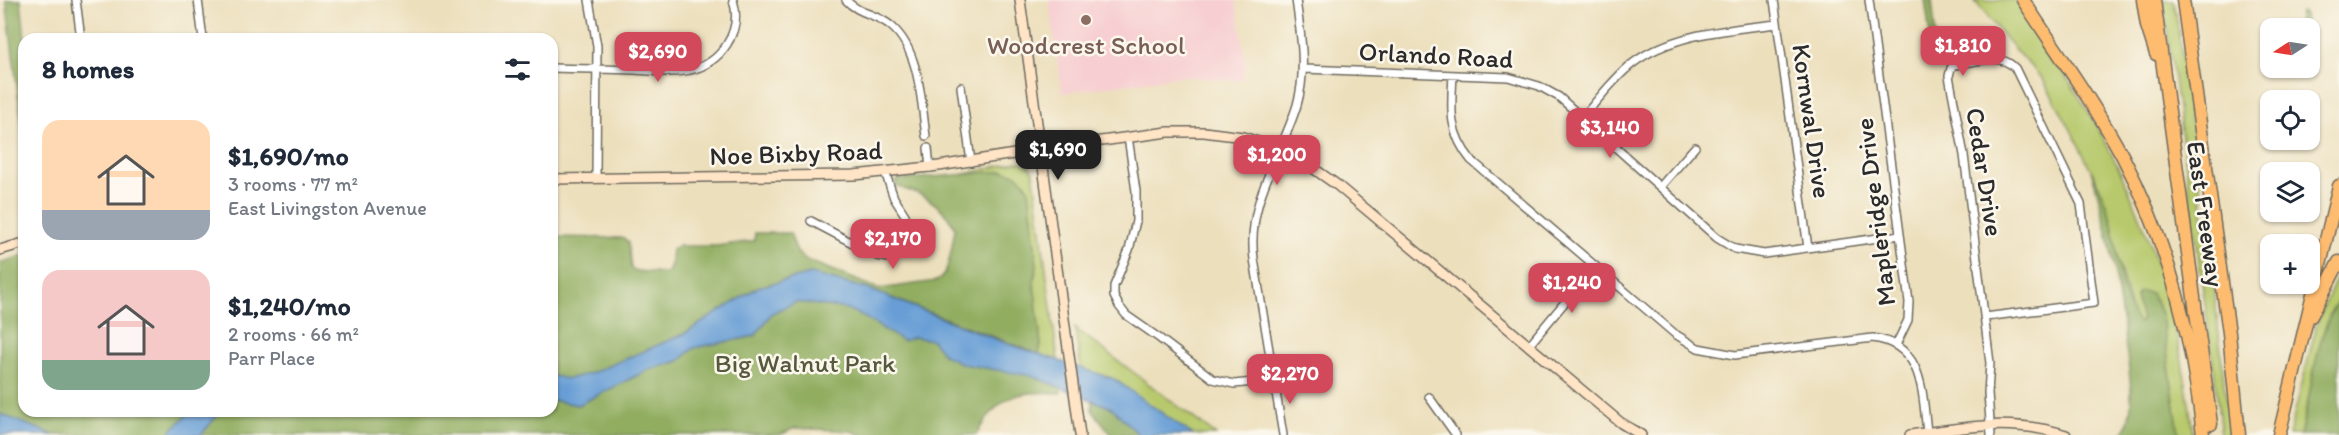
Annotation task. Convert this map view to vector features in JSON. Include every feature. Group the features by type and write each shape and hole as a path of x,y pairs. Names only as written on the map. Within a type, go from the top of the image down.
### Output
{"highway":[{"path":"2023,0 2102,120 2122,156 2148,213 2168,264 2178,300 2194,368 2203,435"},
{"path":"2143,0 2147,26 2167,93"},
{"name":"East Freeway","path":"2154,0 2212,435"},
{"name":"East Freeway","path":"2183,0 2229,333 2239,435"},
{"path":"2279,435 2339,186"},
{"path":"2304,328 2339,262"}],"street":[{"path":"76,0 80,33"},
{"path":"198,0 202,33"},
{"path":"589,0 596,34 596,178"},
{"path":"558,68 680,72 692,70 714,60 722,51 733,32 734,0"},
{"path":"846,0 854,7 890,25 907,49 917,70 926,136"},
{"path":"1020,0 1080,435"},
{"path":"1283,435 1253,252 1252,229 1261,193 1296,107 1304,69 1296,0"},
{"name":"Kornwal Drive","path":"1774,0 1808,248"},
{"name":"Mapleridge Drive","path":"1869,0 1910,311 1896,345"},
{"path":"1582,118 1626,70 1649,53 1698,36 1777,24"},
{"name":"Cedar Drive","path":"1985,317 2094,303 2081,204 2015,68 2008,61 1999,59 1955,65 1951,68 1949,76 1964,155 1985,317 1990,363 1988,393 1991,435"},
{"name":"Orlando Road","path":"1304,69 1508,77 1528,82 1559,97 1717,238 1735,249 1764,254 1900,235"},
{"path":"1453,75 1451,118 1457,139 1464,152 1478,167 1684,340 1710,352 1749,355 1873,338 1896,345 1912,361 1919,376 1927,432"},
{"path":"961,87 970,162"},
{"name":"Noe Bixby Road","path":"558,178 854,175 930,168 1168,132 1204,132 1243,137 1279,149 1310,166 1337,185 1530,344 1621,423 1641,435"},
{"path":"1128,137 1136,191 1136,221 1129,250 1114,286 1114,296 1119,306 1126,315 1214,380 1234,384 1273,380"},
{"path":"1660,187 1695,147"},
{"path":"928,148 930,168"},
{"path":"811,221 877,256 890,258 896,256 901,251 908,227 905,215 894,198 885,172"},
{"path":"0,250 18,245"},
{"path":"1530,344 1595,266"},
{"path":"1429,397 1456,435"},
{"path":"1910,435 1990,424 2025,425 2066,435"}],"shaded area":[{"path":"1049,0 1236,0 1246,65 1241,81 1181,76 1062,93"}],"green space":[{"path":"6,0 21,0 24,33 18,33 18,94"},
{"path":"1925,0 1932,0 1937,49 1932,50"},
{"path":"1974,0 2015,0 2100,131 2141,219 2165,289 2182,362 2193,435 2179,435 2162,317 2156,300 2136,296 2142,320 2139,323 2132,316 2100,188 2069,126 2042,78 2015,50"},
{"path":"2163,0 2174,0 2214,291 2230,435 2221,435"},
{"path":"2300,12 2304,13 2305,18 2299,18"},
{"path":"1016,162 1030,166 1033,171 1058,361 1039,354 1041,345 1033,281 1037,266 1029,191 1024,180 1004,171 960,175"},
{"path":"1004,171 1020,177 1025,183 1029,191 1037,266 1034,281 1041,345 1039,354 868,289 811,274 758,287 684,334 592,373 568,379 558,377 558,237 624,238 628,242 631,268 634,271 667,273 670,269 672,250 677,246 716,246 754,241 755,233 790,233 797,252 804,259 879,289 936,281 941,278 947,266 955,229 949,218 934,203 917,193 897,186 895,184 897,180"},
{"path":"2091,171 2109,213 2123,289 2132,314 2139,323 2142,320 2136,296 2139,292 2151,293 2162,317 2179,435 2123,435 2131,408 2129,370 2111,252"},
{"path":"18,257 18,417 185,417 167,435 54,435 0,414 0,263"},
{"path":"2339,272 2339,299 2331,311 2323,334 2300,435 2289,435 2318,320"},
{"path":"2339,299 2339,435 2300,435 2319,348"},
{"name":"Big Walnut Park","path":"796,302 843,308 920,338 932,340 944,355 1032,376 1061,388 1061,393 1031,393 1010,398 993,411 976,435 862,435 851,431 795,428 780,435 201,435 216,417 558,417 558,401 578,405 648,370 679,361 694,348 755,336 772,313"},
{"path":"1075,328 1216,435 1193,435 1114,379 1081,368"},
{"path":"1093,400 1112,408 1139,435 1112,435 1092,410"}],"water":[{"path":"811,274 868,289 1003,342 1114,379 1193,435 1139,435 1112,408 1032,376 963,364 944,355 932,340 914,337 903,341 857,313 841,308 796,302 772,313 755,336 694,348 679,361 648,370 578,405 558,401 558,377 568,379 592,373 684,334 758,287"},
{"path":"0,414 54,435 0,435"},
{"path":"185,417 216,417 201,435 167,435"}],"place":[{"name":"Woodcrest School","path":"1086,20"}]}
